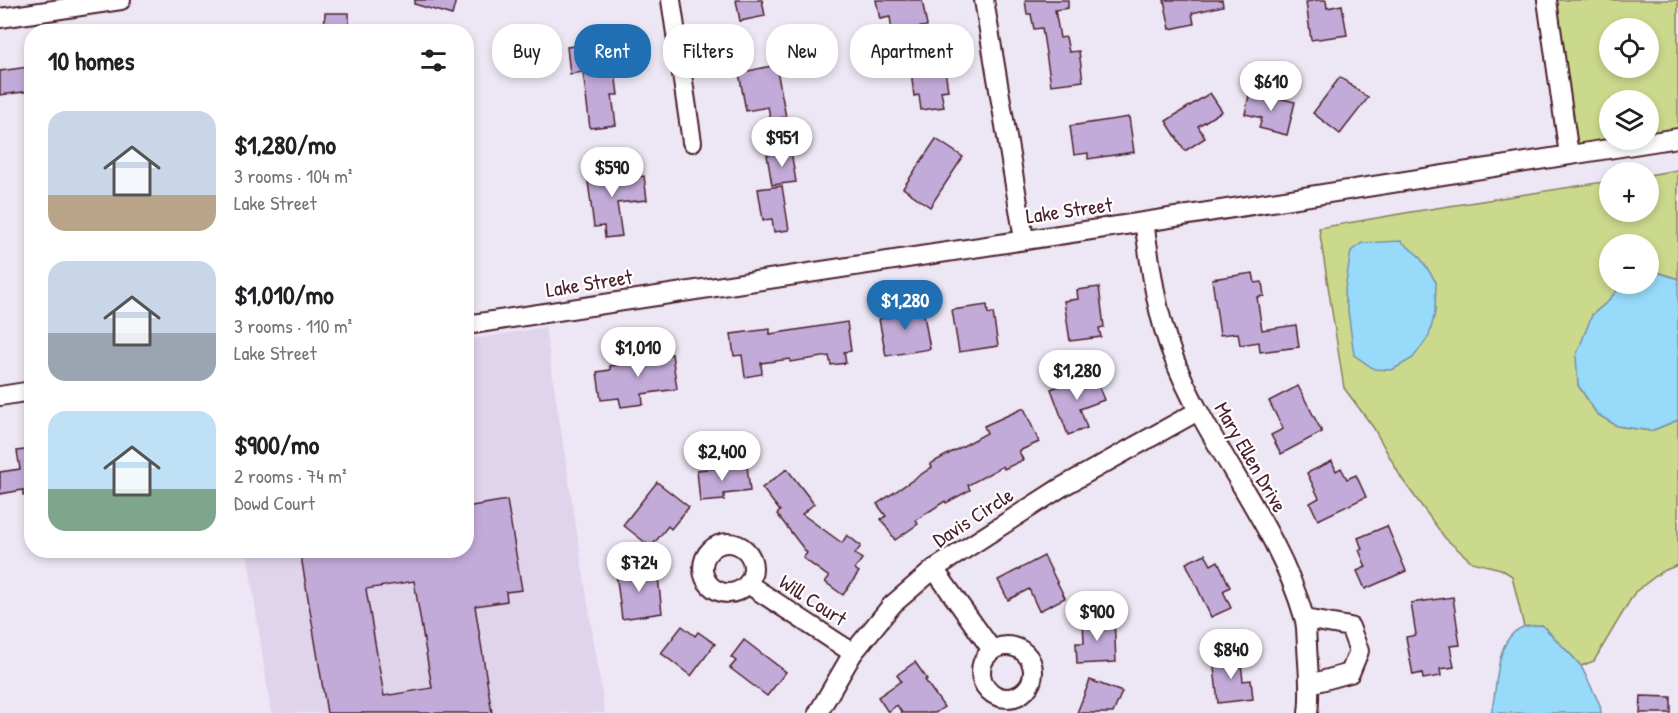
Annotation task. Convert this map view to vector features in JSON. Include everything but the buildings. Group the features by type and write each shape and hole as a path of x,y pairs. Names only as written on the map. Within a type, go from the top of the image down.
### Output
{"street":[{"path":"0,18 122,0"},
{"path":"670,0 692,142"},
{"path":"984,0 1024,239"},
{"path":"1547,0 1569,154"},
{"name":"Lake Street","path":"474,324 1678,138"},
{"name":"Mary Ellen Drive","path":"1144,222 1158,310 1173,356 1198,411 1283,561 1305,619 1310,684 1308,713"},
{"path":"0,396 24,392"},
{"name":"Davis Circle","path":"818,713 853,654 892,605 934,569 1060,488 1198,411"},
{"path":"934,569 992,650"},
{"name":"Will Court","path":"748,584 853,654"},
{"path":"1305,619 1350,627 1359,651 1350,674 1310,684"}],"shaded area":[{"path":"545,327 605,713 271,713 248,558 474,558 474,339"}],"green space":[{"path":"1547,0 1678,0 1678,139 1659,142 1659,90 1599,90 1599,150 1609,150 1571,156"},
{"path":"1678,170 1678,279 1659,273 1659,234 1599,234 1599,294 1614,294 1592,315 1578,385 1597,414 1617,426 1651,431 1678,420 1678,565 1661,572 1635,592 1594,661 1581,666 1542,625 1524,627 1512,576 1501,569 1472,562 1445,538 1402,479 1373,427 1344,388 1319,228 1599,183 1599,222 1659,222 1659,173"}],"water":[{"path":"1401,241 1419,256 1436,282 1435,313 1429,336 1413,358 1392,370 1374,369 1354,355 1344,295 1351,251 1362,243"},
{"path":"1659,273 1678,279 1678,420 1651,431 1617,426 1597,414 1578,385 1576,356 1592,315 1614,294 1659,294"},
{"path":"1542,625 1581,666 1600,705 1601,713 1491,713 1499,664 1506,642 1513,633 1523,627"}]}
